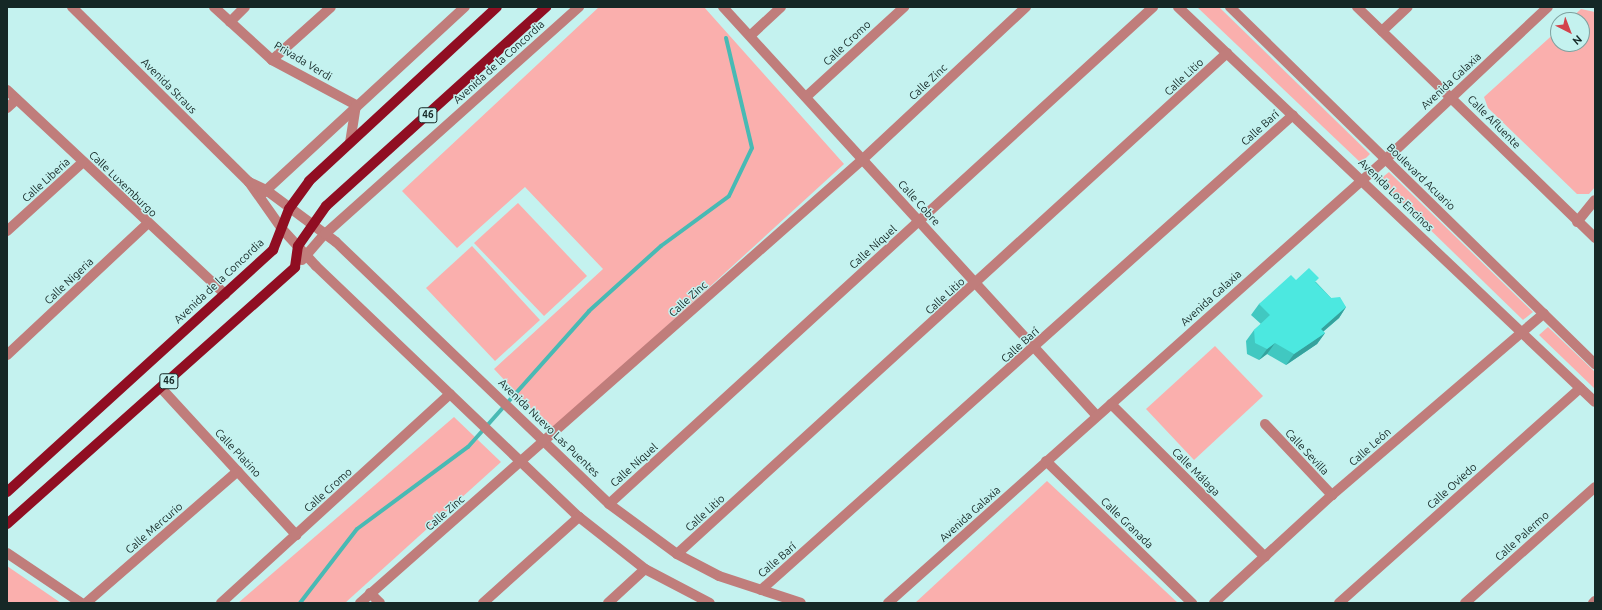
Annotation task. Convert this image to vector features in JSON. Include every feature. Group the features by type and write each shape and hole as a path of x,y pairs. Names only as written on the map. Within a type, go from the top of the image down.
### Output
{"main road":[{"name":"Avenida de la Concordia","path":"7,492 273,250 289,209 309,181 497,7"},
{"name":"Avenida de la Concordia","path":"7,524 295,267 298,246 311,223 546,7"}],"street":[{"name":"Avenida Straus","path":"72,7 249,182 258,198 282,229 298,246"},
{"name":"Privada Verdi","path":"214,7 272,60 356,105"},
{"path":"230,22 244,7"},
{"path":"272,60 331,7"},
{"path":"258,198 356,105 465,7"},
{"name":"Avenida de la Concordia","path":"295,267 325,234 579,7"},
{"name":"Calle Cobre","path":"723,7 807,96 1097,416"},
{"path":"751,35 781,7"},
{"name":"Calle Cromo","path":"807,96 904,7"},
{"name":"Calle Zinc","path":"360,603 546,441 863,159 1026,7"},
{"name":"Calle Níquel","path":"610,504 1153,7"},
{"name":"Avenida Los Encinos","path":"1178,7 1363,179 1595,402"},
{"name":"Boulevard Acuario","path":"1230,7 1595,364"},
{"name":"Calle Afluente","path":"1357,7 1595,238"},
{"path":"1382,31 1408,7"},
{"name":"Avenida Galaxia","path":"888,603 1386,159 1548,7"},
{"name":"Calle Litio","path":"677,554 976,284 1227,53"},
{"name":"Calle Luxemburgo","path":"7,90 147,224 224,294"},
{"path":"7,108 17,99"},
{"path":"350,142 356,105"},
{"name":"Calle Barí","path":"761,590 1035,348 1293,115"},
{"name":"Calle Liberia","path":"7,231 83,162"},
{"name":"Avenida Straus","path":"249,182 266,190 289,209 311,223"},
{"path":"1577,222 1595,200"},
{"name":"Avenida Nuevo Las Puentes","path":"311,223 325,234 487,385 610,504 677,554 719,576 801,603"},
{"name":"Calle Nigeria","path":"7,355 147,224"},
{"path":"298,246 463,408 578,517 645,569 710,603"},
{"name":"Calle León","path":"1214,603 1332,495 1544,313"},
{"name":"Calle Platino","path":"160,388 238,470 296,535"},
{"name":"Calle Oviedo","path":"1339,603 1580,388"},
{"name":"Calle Cromo","path":"221,603 450,394"},
{"name":"Calle Málaga","path":"1111,404 1265,557"},
{"name":"Calle Sevilla","path":"1265,424 1332,495"},
{"name":"Calle Granada","path":"1046,461 1192,603"},
{"name":"Calle Mercurio","path":"86,603 238,470"},
{"name":"Calle Palermo","path":"1465,603 1595,488"},
{"path":"483,603 578,517"},
{"path":"7,553 81,603"},
{"path":"608,603 645,569"},
{"path":"370,593 380,603"}],"shaded area":[{"path":"599,7 704,7 844,164 552,431 494,369 603,269 525,187 457,248 402,191"},
{"path":"1197,7 1219,7 1370,154 1361,163"},
{"path":"1581,9 1595,12 1595,187 1589,194 1577,194 1488,108 1484,97 1550,37 1550,52 1590,52 1590,12 1578,12"},
{"path":"1389,172 1533,312 1523,320 1379,180"},
{"path":"518,203 587,276 544,316 474,243"},
{"path":"472,246 540,320 495,361 426,288"},
{"path":"1548,327 1595,372 1595,389 1539,335"},
{"path":"1215,346 1263,396 1194,460 1146,409"},
{"path":"454,417 501,462 345,603 238,603"},
{"path":"1047,481 1178,603 915,603"},
{"path":"7,566 61,603 7,603"}],"building":[{"path":"1309,268 1319,278 1315,282 1331,298 1340,297 1346,307 1321,329 1325,333 1294,354 1275,343 1267,349 1255,343 1254,330 1270,315 1259,304 1291,275 1296,280"}],"waterway":[{"path":"300,603 357,529 468,447 589,311 661,246 729,196 752,148 726,38"}]}
